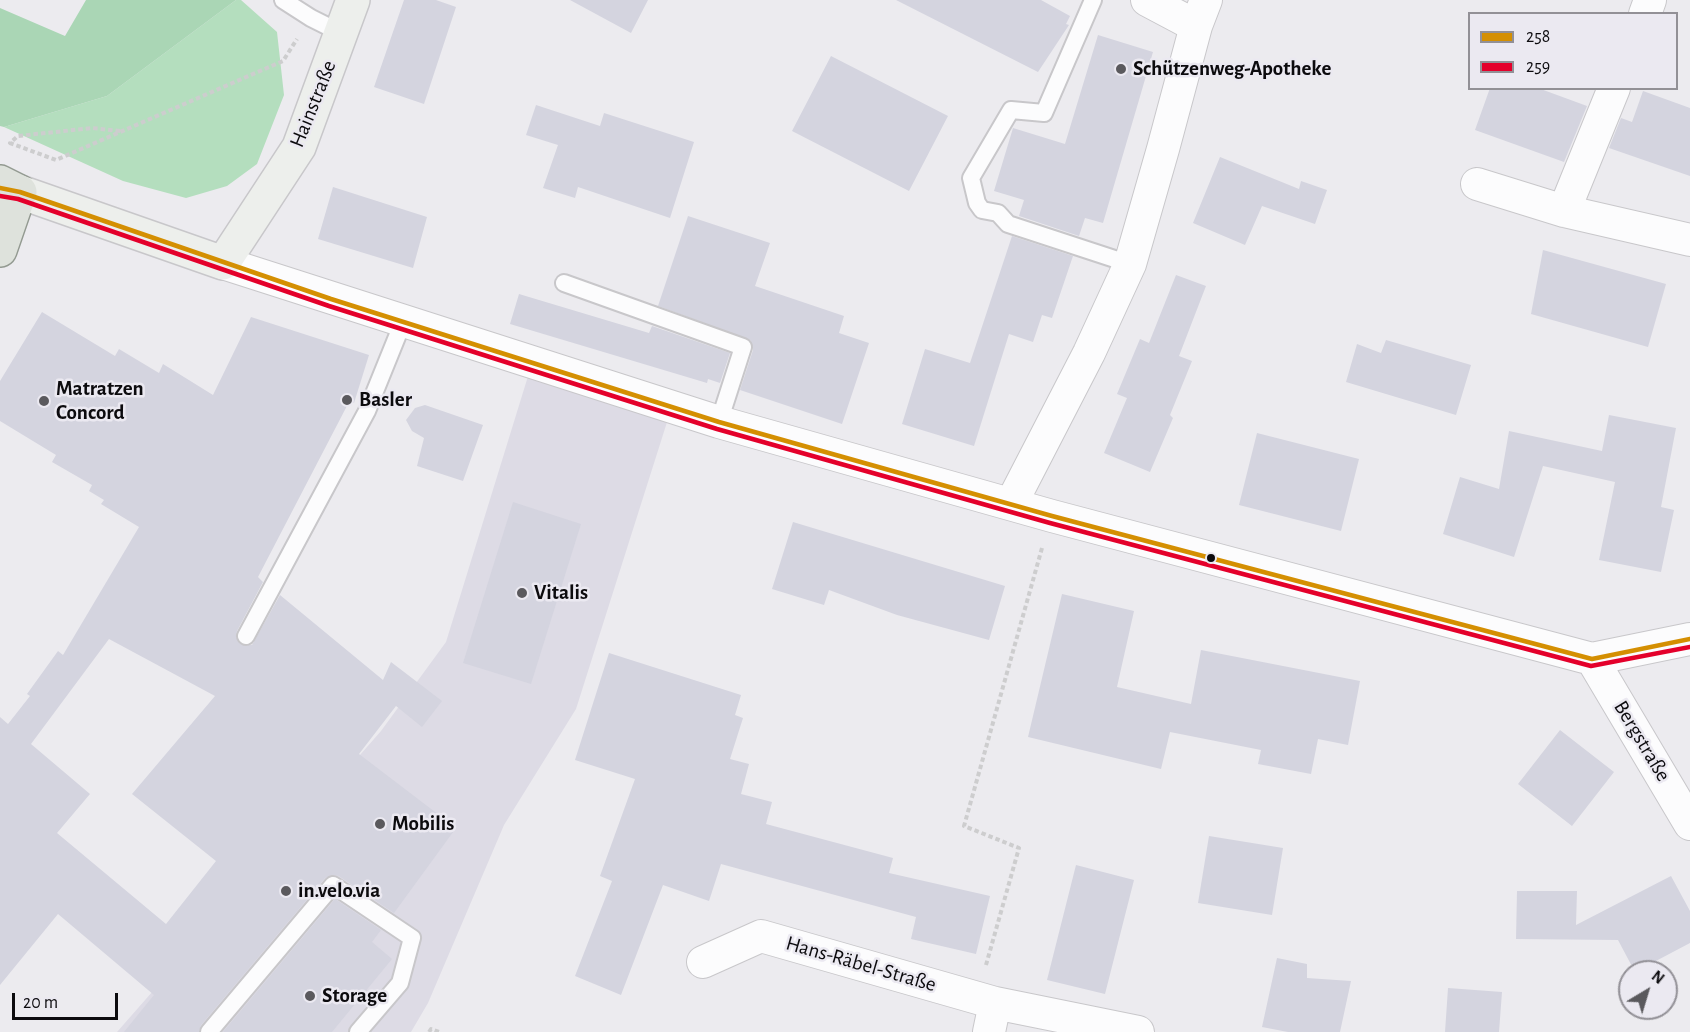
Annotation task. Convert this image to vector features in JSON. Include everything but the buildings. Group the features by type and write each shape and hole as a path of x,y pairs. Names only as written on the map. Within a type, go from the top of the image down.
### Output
{"main road":[{"path":"0,250 7,187"}],"street":[{"name":"Hainstraße","path":"223,263 299,147 353,0"},
{"path":"1011,504 1089,353 1130,264 1201,13 1147,0"},
{"path":"1564,211 1613,90"},
{"path":"1478,184 1564,211 1690,240"},
{"path":"7,187 223,263 719,422 1052,516 1592,659 1690,639"},
{"name":"Bergstraße","path":"1592,659 1679,786 1690,824"},
{"name":"Hans-Räbel-Straße","path":"703,962 761,936 992,1017 1138,1032"}],"lane":[{"path":"283,0 341,33"},
{"path":"1093,0 1044,113 1011,110 971,178 977,203 982,210 998,213 1008,224 1130,264"},
{"path":"564,283 743,347 719,422"},
{"path":"246,636 367,411 403,322"},
{"path":"209,1032 333,885 412,938 400,983 358,1032"}],"path":[{"path":"120,130 92,128 18,136 10,142 56,160 120,130 283,61 311,18"},
{"path":"992,1017 984,972 1019,848 964,826 1052,516"},
{"path":"429,1032 431,1029 439,1032"}],"shaded area":[{"path":"529,373 668,419 576,709 504,825 428,1003 411,1032 117,1032 381,731 446,642"}],"green space":[{"path":"86,0 236,0 107,96 4,127 0,126 0,8 65,36"},
{"path":"236,0 241,0 277,32 284,95 257,164 227,186 186,198 123,181 4,127 107,96"}],"transit line":[{"name":"258","path":"0,188 20,192 331,299 719,422 1052,516 1592,659 1690,639"},
{"name":"259","path":"0,196 18,199 329,306 717,429 1050,523 1591,666 1690,647"}],"place":[{"name":"Schützenweg-Apotheke","path":"1121,69"},
{"name":"Basler","path":"347,400"},
{"name":"Matratzen Concord","path":"44,401"},
{"name":"Vitalis","path":"522,593"},
{"name":"Mobilis","path":"380,824"},
{"name":"in.velo.via","path":"286,891"},
{"name":"Storage","path":"310,996"}]}
